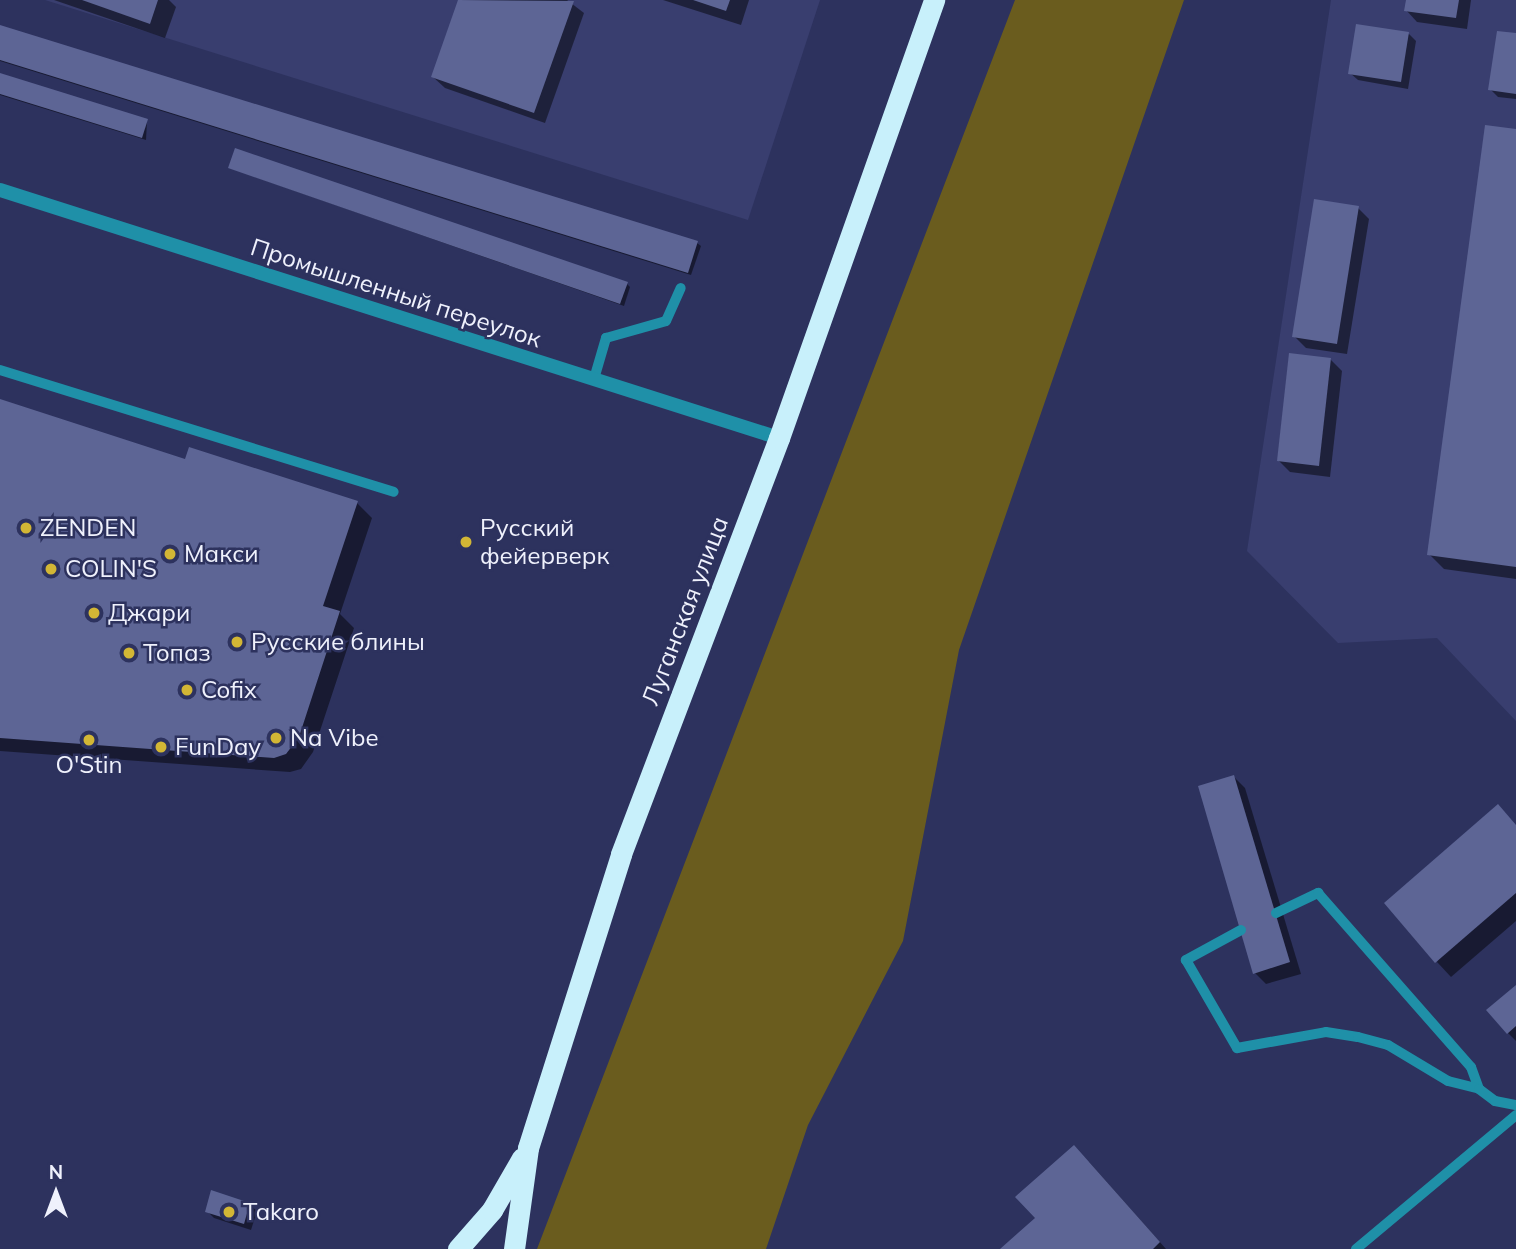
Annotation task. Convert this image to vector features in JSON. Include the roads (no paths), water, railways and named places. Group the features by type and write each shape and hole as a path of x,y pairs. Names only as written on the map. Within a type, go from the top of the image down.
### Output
{"highway":[{"name":"Луганская улица","path":"514,1249 528,1148 621,854 779,438 934,0"},
{"path":"458,1249 492,1210 528,1148"}],"street":[{"name":"Промышленный переулок","path":"0,190 779,438"}],"lane":[{"path":"594,379 606,338 666,321 681,288"},
{"path":"0,370 393,492"},
{"path":"1276,913 1318,893 1471,1067 1479,1088"},
{"path":"1241,930 1186,960 1237,1048 1326,1032 1358,1037 1388,1045 1448,1081 1479,1088 1495,1101 1516,1105"},
{"path":"1356,1249 1516,1115"}],"place":[{"name":"ZENDEN","path":"26,528"},
{"name":"Русский фейерверк","path":"466,542"},
{"name":"Макси","path":"170,554"},
{"name":"COLIN'S","path":"51,569"},
{"name":"Джари","path":"94,613"},
{"name":"Русские блины","path":"237,642"},
{"name":"Топаз","path":"129,653"},
{"name":"Cofix","path":"187,690"},
{"name":"Na Vibe","path":"276,738"},
{"name":"O'Stin","path":"89,740"},
{"name":"FunDay","path":"161,747"},
{"name":"Takaro","path":"229,1212"}]}
